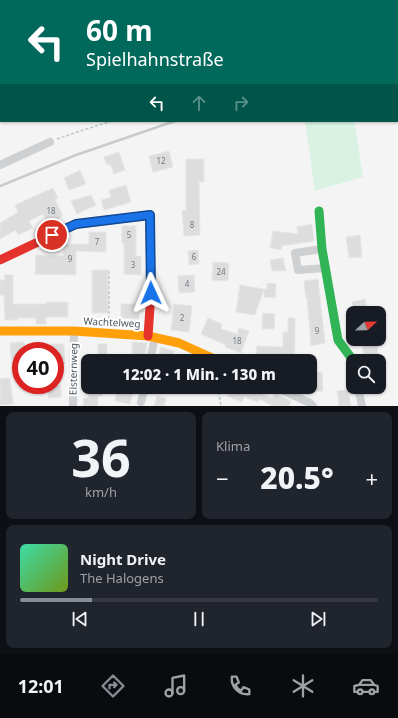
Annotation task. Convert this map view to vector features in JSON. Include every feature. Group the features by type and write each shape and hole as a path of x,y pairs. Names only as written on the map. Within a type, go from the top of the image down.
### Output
{"street":[{"path":"0,164 50,142"},
{"path":"319,211 322,249 338,340 348,354"},
{"path":"0,260 17,250 76,224 150,215 150,354"},
{"path":"322,249 295,253 298,270 326,268"},
{"name":"Wachtelweg","path":"0,331 74,331 151,336 179,343 203,354"},
{"name":"Elsternweg","path":"73,406 74,331"},
{"path":"141,402 143,394"},
{"path":"290,394 310,403 313,406"},
{"path":"359,394 362,406"}],"path":[{"path":"50,142 109,122"},
{"path":"109,270 109,333"},
{"path":"219,394 221,406"}],"green space":[{"path":"305,122 354,122 363,177 315,191"}],"building":[{"path":"169,151 173,167 153,172 149,156"},
{"path":"119,152 125,170 114,174 110,164 107,165 104,157"},
{"path":"186,159 204,159 204,182 199,182 200,235 184,236 182,211 186,210"},
{"path":"80,170 86,184 69,190 64,178"},
{"path":"126,185 131,202 104,210 101,200 111,197 109,190"},
{"path":"53,188 58,198 55,200 63,216 48,224 43,214 29,221 33,228 18,235 16,230 0,239 0,223 18,212 15,205"},
{"path":"91,195 96,205 77,214 71,201"},
{"path":"312,224 314,241 281,246 282,250 270,248 273,231 298,234 297,227"},
{"path":"122,226 136,226 136,256 141,256 141,275 124,274 124,243 122,243"},
{"path":"89,232 106,232 106,252 76,251 76,275 35,274 36,255 63,256 64,244 89,244"},
{"path":"360,235 362,257 349,258 346,237"},
{"path":"198,250 199,264 189,265 188,251"},
{"path":"283,258 286,271 272,271 270,260"},
{"path":"213,262 229,263 228,281 212,280"},
{"path":"92,270 108,270 108,313 92,313"},
{"path":"4,275 13,275 13,304 68,302 68,317 46,317 46,324 36,324 36,318 5,320 4,295 0,295 0,280 5,280"},
{"path":"194,275 195,292 179,293 178,276"},
{"path":"318,279 325,343 311,346 307,297 306,298 304,281"},
{"path":"267,283 276,284 275,298 264,297 264,289 267,289"},
{"path":"240,285 264,289 255,315 236,312"},
{"path":"365,299 366,306 353,306 352,302"},
{"path":"138,301 143,301 143,312 139,312 139,319 121,318 121,304 138,304"},
{"path":"174,304 192,306 189,332 171,330"},
{"path":"263,313 275,314 274,329 262,329"},
{"path":"208,318 222,324 221,329 237,334 239,328 249,331 241,353 225,347 226,345 201,334"},
{"path":"288,318 295,318 295,354 256,354 257,346 283,347 283,332 288,332"},
{"path":"132,342 147,343 145,354 132,354"},
{"path":"10,343 12,343 12,359 11,359"},
{"path":"98,344 107,344 107,354 98,354"},
{"path":"362,346 377,346 378,354 364,354"},
{"path":"161,347 174,351 173,354 159,354"},
{"path":"317,372 322,372 323,391 317,391"},
{"path":"10,378 13,404 0,405 0,379"},
{"path":"346,390 346,394 349,394 351,406 339,406 337,391"},
{"path":"48,394 61,394 61,397 48,398"},
{"path":"88,394 102,394 102,396 98,396 98,406 83,406 84,398 88,398"},
{"path":"116,394 132,394 130,404 115,401"},
{"path":"228,394 262,394 272,398 274,394 277,394 291,401 289,406 273,406 259,399 258,402 244,397 242,402 227,396"},
{"path":"157,396 166,398 164,406 154,406"}],"railway":[{"path":"0,186 76,155 172,122"}],"traffic: fast":[{"path":"319,211 322,249 338,340 348,354"}],"traffic: slow":[{"path":"0,331 74,331 148,336 179,343 203,354"}],"traffic: jam":[{"path":"0,260 76,224 150,215 151,293 148,336"}],"route":[{"path":"52,235 76,224 150,215 151,293"}]}
